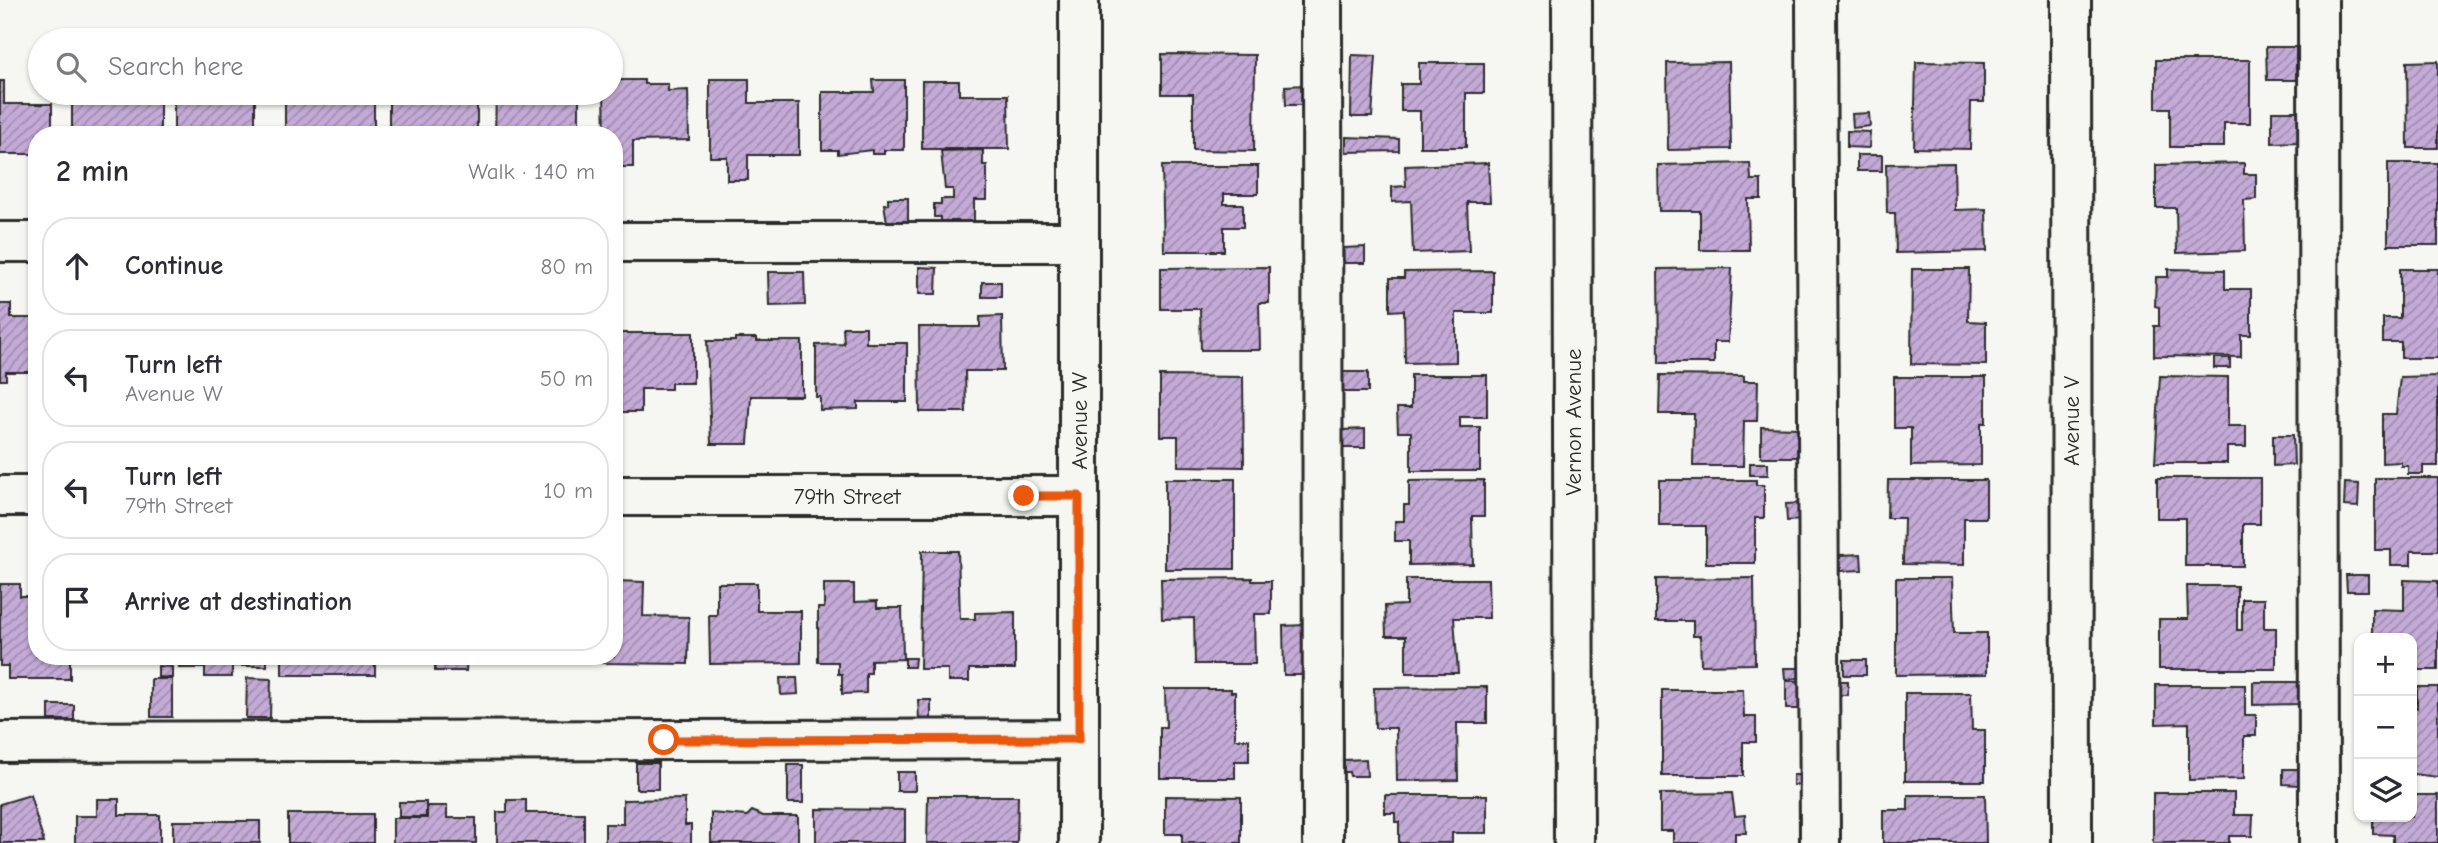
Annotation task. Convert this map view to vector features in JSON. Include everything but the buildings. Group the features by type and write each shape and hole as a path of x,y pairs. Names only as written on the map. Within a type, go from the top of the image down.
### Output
{"street":[{"name":"Avenue W","path":"1079,0 1079,843"},
{"path":"1322,0 1323,843"},
{"name":"Vernon Avenue","path":"1572,0 1574,843"},
{"path":"1816,0 1820,843"},
{"name":"Avenue V","path":"2071,0 2072,843"},
{"path":"2318,0 2319,843"},
{"path":"0,242 28,242"},
{"path":"623,242 1078,242"},
{"path":"0,496 28,496"},
{"name":"79th Street","path":"623,496 1079,496"},
{"path":"0,742 1079,739"}],"route":[{"path":"664,740 1079,739 1079,496 1024,496"}]}
